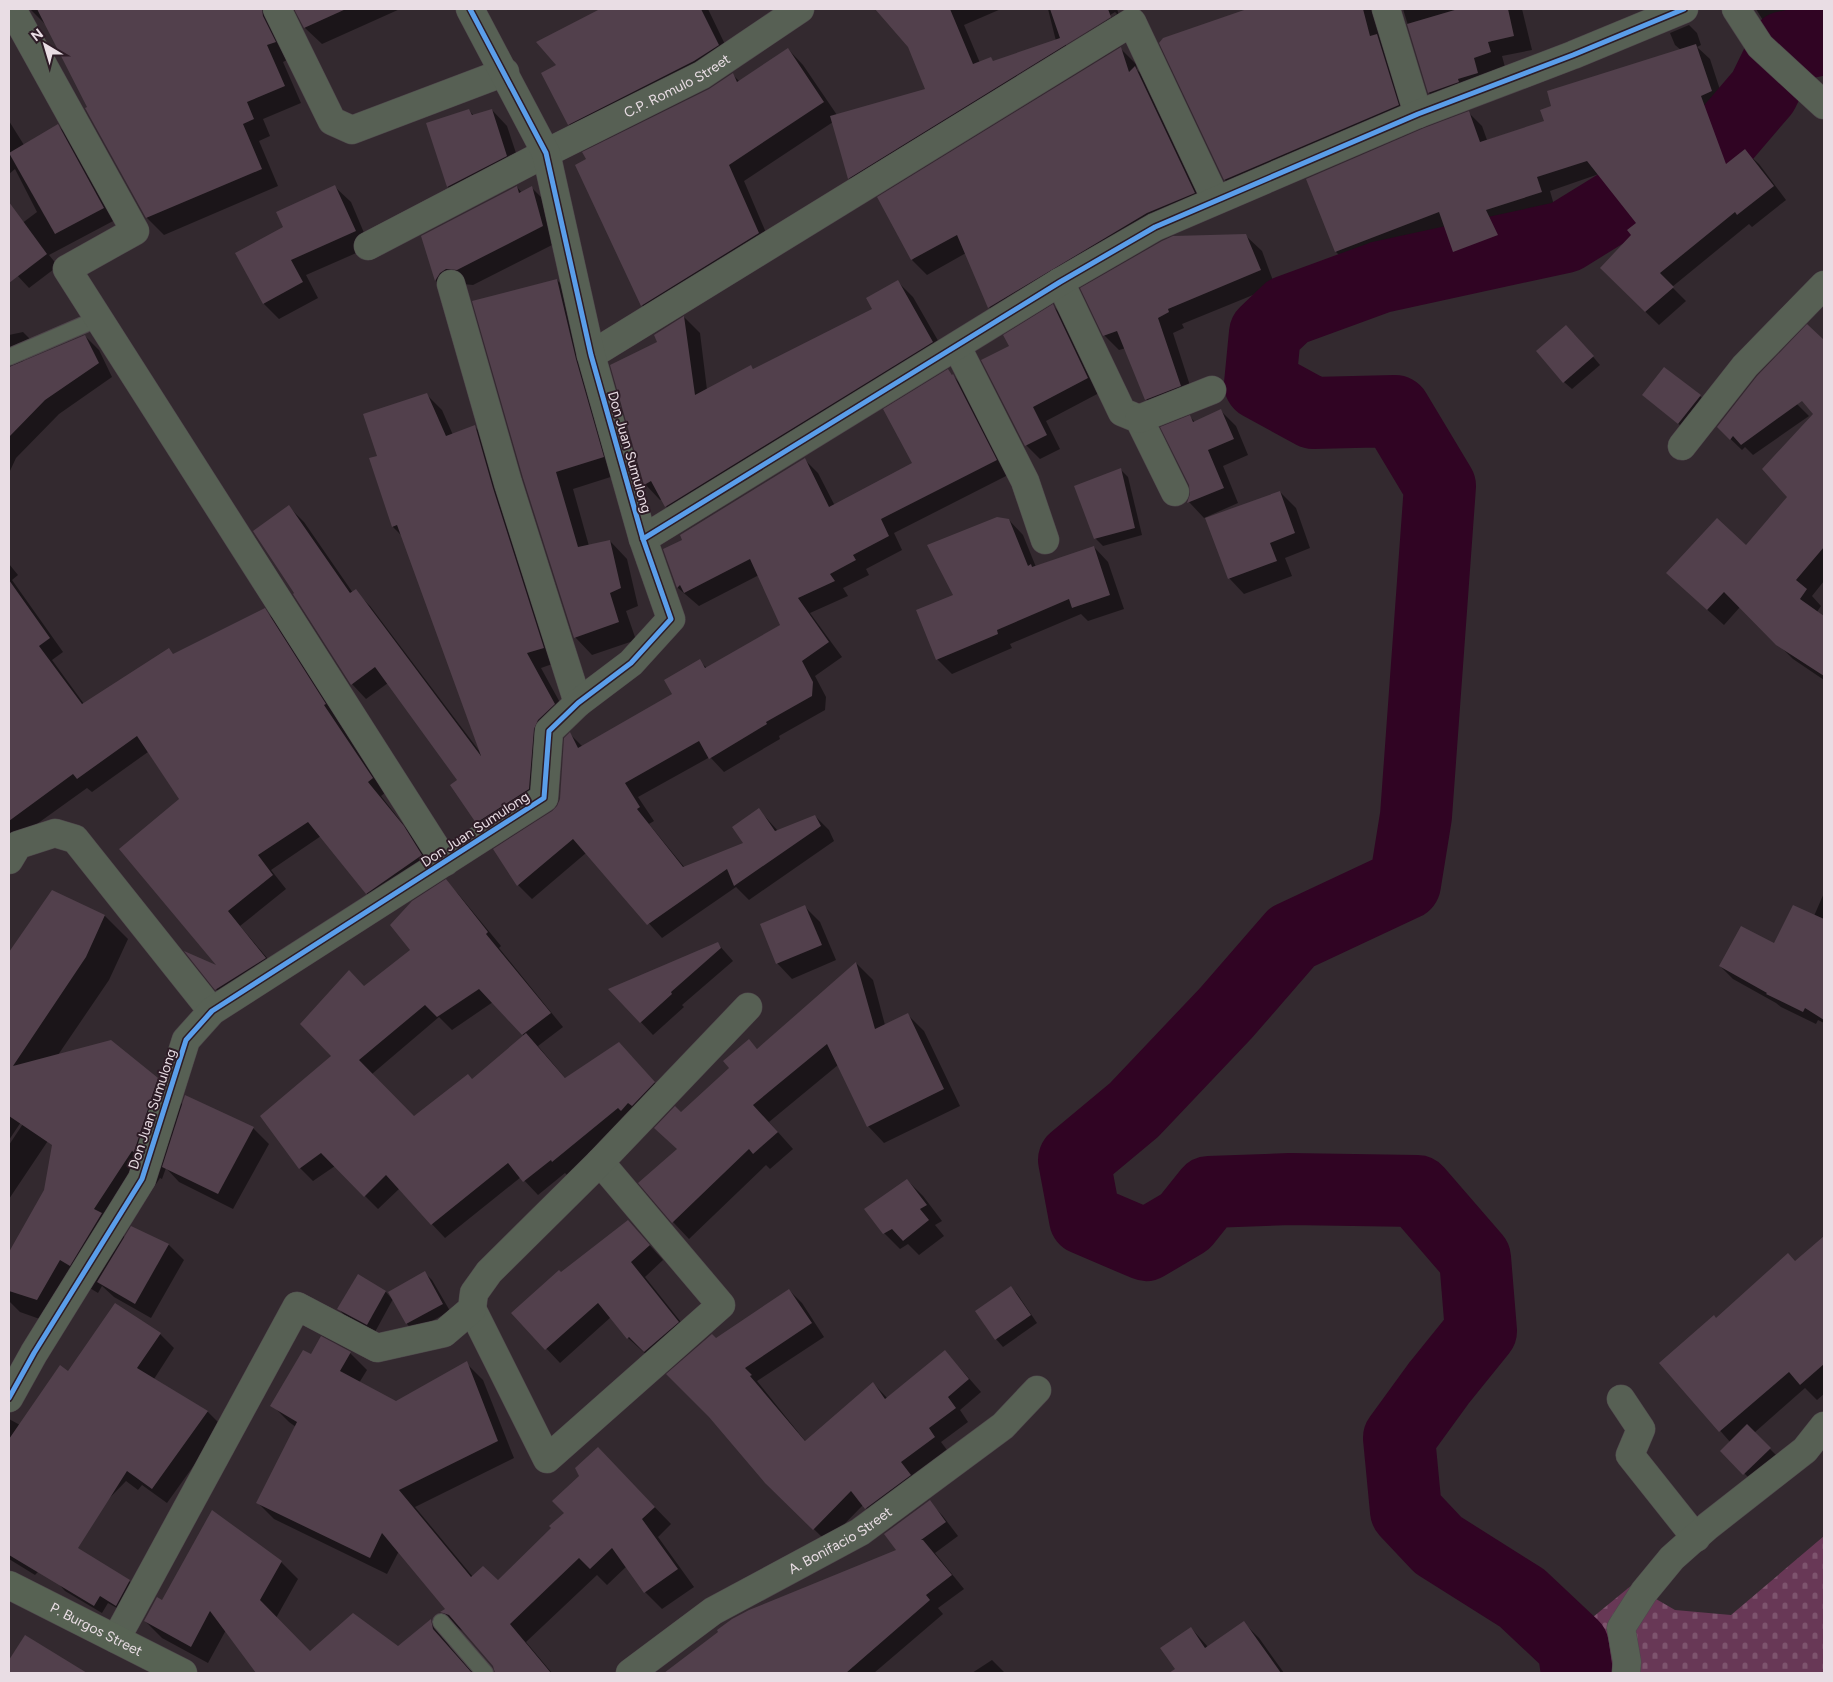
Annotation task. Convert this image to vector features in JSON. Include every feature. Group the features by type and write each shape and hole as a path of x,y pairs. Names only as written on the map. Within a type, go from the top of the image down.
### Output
{"street":[{"path":"12,9 135,231 66,269 445,862"},
{"path":"277,9 332,121 352,130 505,72"},
{"name":"Don Juan Sumulong","path":"9,1398 34,1353 142,1179 186,1040 212,1011 544,798 549,731 578,703 631,663 671,619 643,539 591,355 546,153 505,72 470,9"},
{"name":"C.P. Romulo Street","path":"368,246 546,153 702,75 800,9"},
{"path":"1386,9 1418,114"},
{"path":"643,539 1060,282 1155,227 1418,114 1573,55 1684,9"},
{"path":"1736,9 1760,46 1824,105"},
{"path":"591,355 1132,22 1216,200"},
{"path":"1060,282 1122,412 1139,419 1175,492"},
{"path":"451,284 508,483 578,703"},
{"path":"1682,446 1745,366 1824,285"},
{"path":"957,347 1025,481 1045,540"},
{"path":"1139,419 1212,390"},
{"path":"9,860 18,845 55,833 75,839 212,1011"},
{"path":"600,1162 721,1305 547,1459 472,1308 474,1293 489,1272 600,1162 748,1007"},
{"path":"116,1639 297,1306 377,1348 444,1333 472,1308"},
{"name":"A. Bonifacio Street","path":"630,1673 713,1611 860,1532 1003,1426 1038,1390"},
{"path":"1621,1399 1641,1428 1630,1455 1696,1538"},
{"path":"1626,1673 1621,1628 1644,1592 1672,1558 1708,1526 1805,1450 1824,1426"},
{"name":"P. Burgos Street","path":"9,1585 183,1673"}],"lane":[{"path":"9,357 98,319"},
{"path":"441,1622 485,1673"}],"green space":[{"path":"1824,1536 1824,1673 1603,1673 1605,1668 1593,1617 1632,1585 1675,1610 1731,1615"}],"building":[{"path":"37,9 262,9 263,16 276,42 267,45 285,86 247,102 254,119 243,124 262,169 146,218 85,108 87,107"},
{"path":"294,9 346,9 304,28"},
{"path":"600,9 701,9 719,45 694,61 568,125 541,73 556,65 536,42"},
{"path":"875,9 950,9 973,64 991,57 993,61 1060,38 1050,9 1108,9 1111,17 848,179 830,116 925,89 908,47"},
{"path":"1247,9 1363,9 1370,36 1377,34 1399,105 1224,180 1159,43 1163,38"},
{"path":"1458,9 1508,9 1514,36 1488,42 1491,52 1474,58 1478,73 1458,79 1459,82 1428,93 1407,24"},
{"path":"1696,44 1712,91 1701,96 1726,164 1745,149 1774,186 1737,215 1735,212 1660,273 1674,287 1645,312 1600,268 1631,235 1627,230 1636,223 1587,161 1537,177 1542,192 1486,210 1498,235 1453,252 1439,212 1335,252 1306,179 1424,128 1469,111 1480,142 1544,121 1540,110 1551,106 1547,91"},
{"path":"1121,47 1129,72 1135,66 1195,193 1147,213 988,308 957,235 911,260 877,197"},
{"path":"788,48 824,102 729,165 759,233 641,306 575,165 586,159 582,152 709,89 733,73 737,82"},
{"path":"469,109 472,115 492,109 507,156 447,187 426,123"},
{"path":"58,124 104,208 55,234 9,153"},
{"path":"335,185 356,231 291,260 303,282 263,304 235,253 283,227 276,212"},
{"path":"517,186 519,193 532,186 543,226 457,270 446,269 440,273 435,281 421,236"},
{"path":"9,202 47,254 9,283"},
{"path":"1246,234 1261,270 1168,309 1169,312 1158,318 1181,386 1145,400 1117,331 1103,336 1080,288 1173,236"},
{"path":"557,279 576,359 604,457 556,472 578,547 610,540 621,588 610,593 619,622 574,638 523,478 472,301"},
{"path":"898,280 933,342 665,507 651,481 644,485 610,365 657,342 654,335 684,316 695,395 751,365 753,369 872,309 866,298"},
{"path":"1053,304 1088,378 1033,407 1047,435 1025,446 981,360 1009,346 1003,335"},
{"path":"1807,324 1824,340 1824,547 1796,580 1807,589 1800,599 1824,616 1824,676 1776,645 1724,592 1707,610 1666,573 1717,518 1746,545 1787,497 1762,469 1813,414 1802,401 1741,445 1733,436 1730,440 1717,427 1757,376"},
{"path":"1566,325 1594,356 1563,383 1536,351"},
{"path":"85,335 99,363 45,400 9,437 9,367"},
{"path":"1664,367 1701,395 1678,424 1642,395"},
{"path":"948,369 953,374 997,460 881,519 889,536 853,555 856,560 830,574 835,581 798,598 829,642 802,661 813,682 812,696 766,722 767,724 709,759 699,741 625,783 640,807 637,809 683,867 743,843 732,827 759,808 775,831 815,815 821,826 734,886 727,869 647,925 573,839 517,886 493,849 557,806 560,799 564,738 570,732 578,748 672,694 664,680 700,659 705,668 780,625 750,559 684,593 680,585 677,588 663,549 682,540 680,535 805,458 829,507 912,463 883,409"},
{"path":"427,393 446,436 475,425 544,648 527,653 555,704 538,720 534,729 529,789 476,823 450,785 457,780 375,667 351,685 253,531 289,505 350,593 356,589 481,756 397,525 392,527 369,458 377,456 363,414"},
{"path":"1221,409 1234,439 1208,450 1224,488 1187,503 1190,494 1189,485 1160,427 1190,415 1193,422"},
{"path":"1121,468 1135,528 1094,539 1074,486"},
{"path":"1280,491 1295,533 1270,543 1277,561 1228,579 1205,518"},
{"path":"997,517 1009,519 1028,566 1031,564 1032,567 1094,546 1110,595 1072,608 1069,599 997,630 998,634 936,660 916,610 953,595 927,545"},
{"path":"9,580 50,638 39,646 82,704 169,648 173,654 265,608 326,704 324,705 373,778 368,782 404,826 422,855 366,894 308,822 258,855 273,875 228,911 266,958 215,990 184,951 216,965 119,849 179,799 137,736 77,779 73,774 9,821"},
{"path":"446,879 488,932 486,934 551,1013 522,1035 479,989 437,1017 425,1005 359,1060 414,1116 468,1074 472,1079 526,1033 565,1078 619,1042 655,1082 632,1106 628,1103 621,1111 618,1108 552,1162 551,1160 523,1182 508,1163 431,1225 386,1175 364,1197 321,1153 299,1169 260,1116 331,1056 300,1024 349,970 364,986 410,950 390,925 412,901"},
{"path":"52,890 105,915 86,957 13,1066 111,1040 158,1078 134,1152 132,1151 94,1209 102,1213 70,1266 60,1260 37,1300 9,1291 9,1252 44,1190 52,1145 9,1116 9,952"},
{"path":"805,905 822,945 776,964 760,924"},
{"path":"1793,905 1824,919 1824,1020 1805,1008 1803,1012 1766,994 1719,966 1741,926 1774,943"},
{"path":"718,942 721,948 671,992 672,994 640,1023 608,989"},
{"path":"856,962 875,1029 908,1013 944,1089 867,1127 827,1044 753,1105 778,1132 753,1154 749,1149 672,1223 638,1183 677,1149 654,1128 675,1106 681,1112 729,1068 723,1061 749,1039 757,1049"},
{"path":"185,1095 254,1127 218,1194 162,1167"},
{"path":"907,1179 927,1205 920,1209 929,1220 903,1241 892,1229 883,1234 864,1209"},
{"path":"628,1220 650,1245 631,1262 679,1322 644,1352 629,1337 627,1339 598,1303 545,1350 511,1313 559,1270 561,1272"},
{"path":"131,1226 169,1244 135,1304 97,1282"},
{"path":"1824,1236 1824,1364 1800,1385 1789,1372 1719,1432 1659,1363 1714,1315 1716,1318 1788,1253 1795,1261"},
{"path":"425,1271 443,1304 406,1324 388,1292"},
{"path":"358,1274 386,1291 367,1325 337,1309"},
{"path":"1011,1286 1031,1315 995,1340 975,1311"},
{"path":"789,1289 812,1323 745,1368 805,1441 873,1382 885,1399 945,1350 969,1379 948,1397 956,1408 929,1428 935,1437 901,1462 911,1475 865,1509 851,1491 813,1530 765,1483 709,1417 666,1374 712,1334 716,1338"},
{"path":"115,1303 161,1333 137,1368 208,1411 152,1489 127,1471 78,1548 130,1580 116,1606 100,1596 94,1606 9,1555 9,1439 60,1365 68,1371"},
{"path":"321,1336 351,1352 340,1371 396,1401 467,1361 498,1441 399,1490 471,1577 483,1566 498,1580 551,1528 549,1526 564,1513 552,1501 579,1476 575,1468 598,1447 655,1507 642,1519 678,1569 644,1593 612,1548 590,1569 579,1558 510,1624 551,1673 495,1673 493,1666 449,1615 440,1612 445,1609 382,1533 370,1558 256,1503 297,1422 270,1406 303,1350 311,1354"},
{"path":"1747,1424 1771,1448 1743,1475 1720,1451"},
{"path":"930,1500 946,1522 921,1540 952,1575 926,1595 930,1600 846,1673 664,1673 732,1619 749,1610 896,1550 884,1534"},
{"path":"212,1510 282,1561 260,1600 310,1651 353,1613 398,1646 431,1619 433,1629 472,1673 256,1673 210,1611 191,1647 144,1621 157,1597 162,1600"},
{"path":"1244,1621 1281,1673 1169,1673 1175,1669 1160,1648 1191,1627 1205,1648"},
{"path":"25,1635 87,1673 9,1673 9,1660"}],"waterway":[{"path":"1577,1673 1573,1646 1522,1598 1438,1545 1406,1511 1399,1438 1439,1383 1481,1331 1475,1258 1417,1191 1290,1189 1209,1192 1185,1222 1146,1245 1085,1219 1074,1160 1134,1110 1226,1013 1292,937 1405,884 1416,816 1440,486 1395,411 1313,413 1260,384 1265,333 1288,311 1381,277 1565,237 1721,141 1763,92 1785,47 1824,39"}],"cycle path":[{"path":"9,1398 34,1353 142,1179 186,1040 212,1011 544,798 549,731 578,703 631,663 671,619 643,539 591,355 546,153 470,9"},
{"path":"643,539 1060,282 1155,227 1418,114 1573,55 1684,9"}]}
